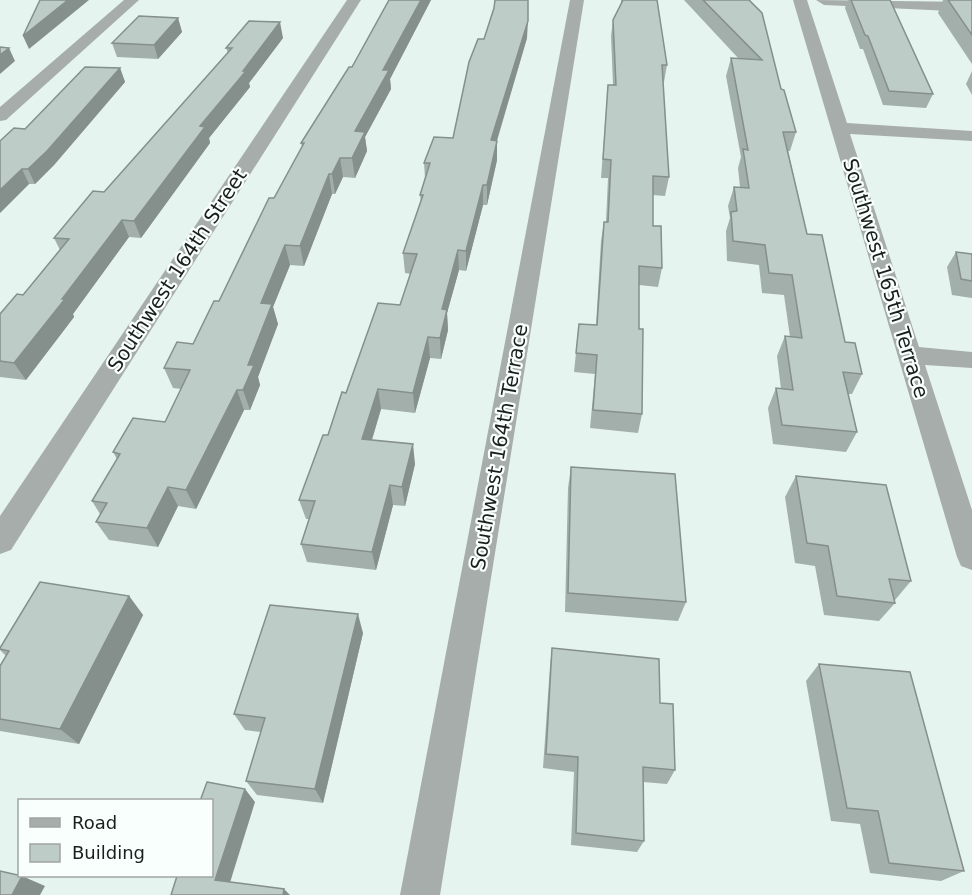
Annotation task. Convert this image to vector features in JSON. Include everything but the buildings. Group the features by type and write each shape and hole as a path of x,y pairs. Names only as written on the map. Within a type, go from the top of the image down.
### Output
{"street":[{"path":"0,116 132,0"},
{"name":"Southwest 164th Street","path":"0,541 354,0"},
{"name":"Southwest 164th Terrace","path":"420,895 577,0"},
{"name":"Southwest 165th Terrace","path":"800,0 972,557"},
{"path":"824,0 972,7"},
{"path":"840,128 972,136"},
{"path":"910,355 972,360"}]}
